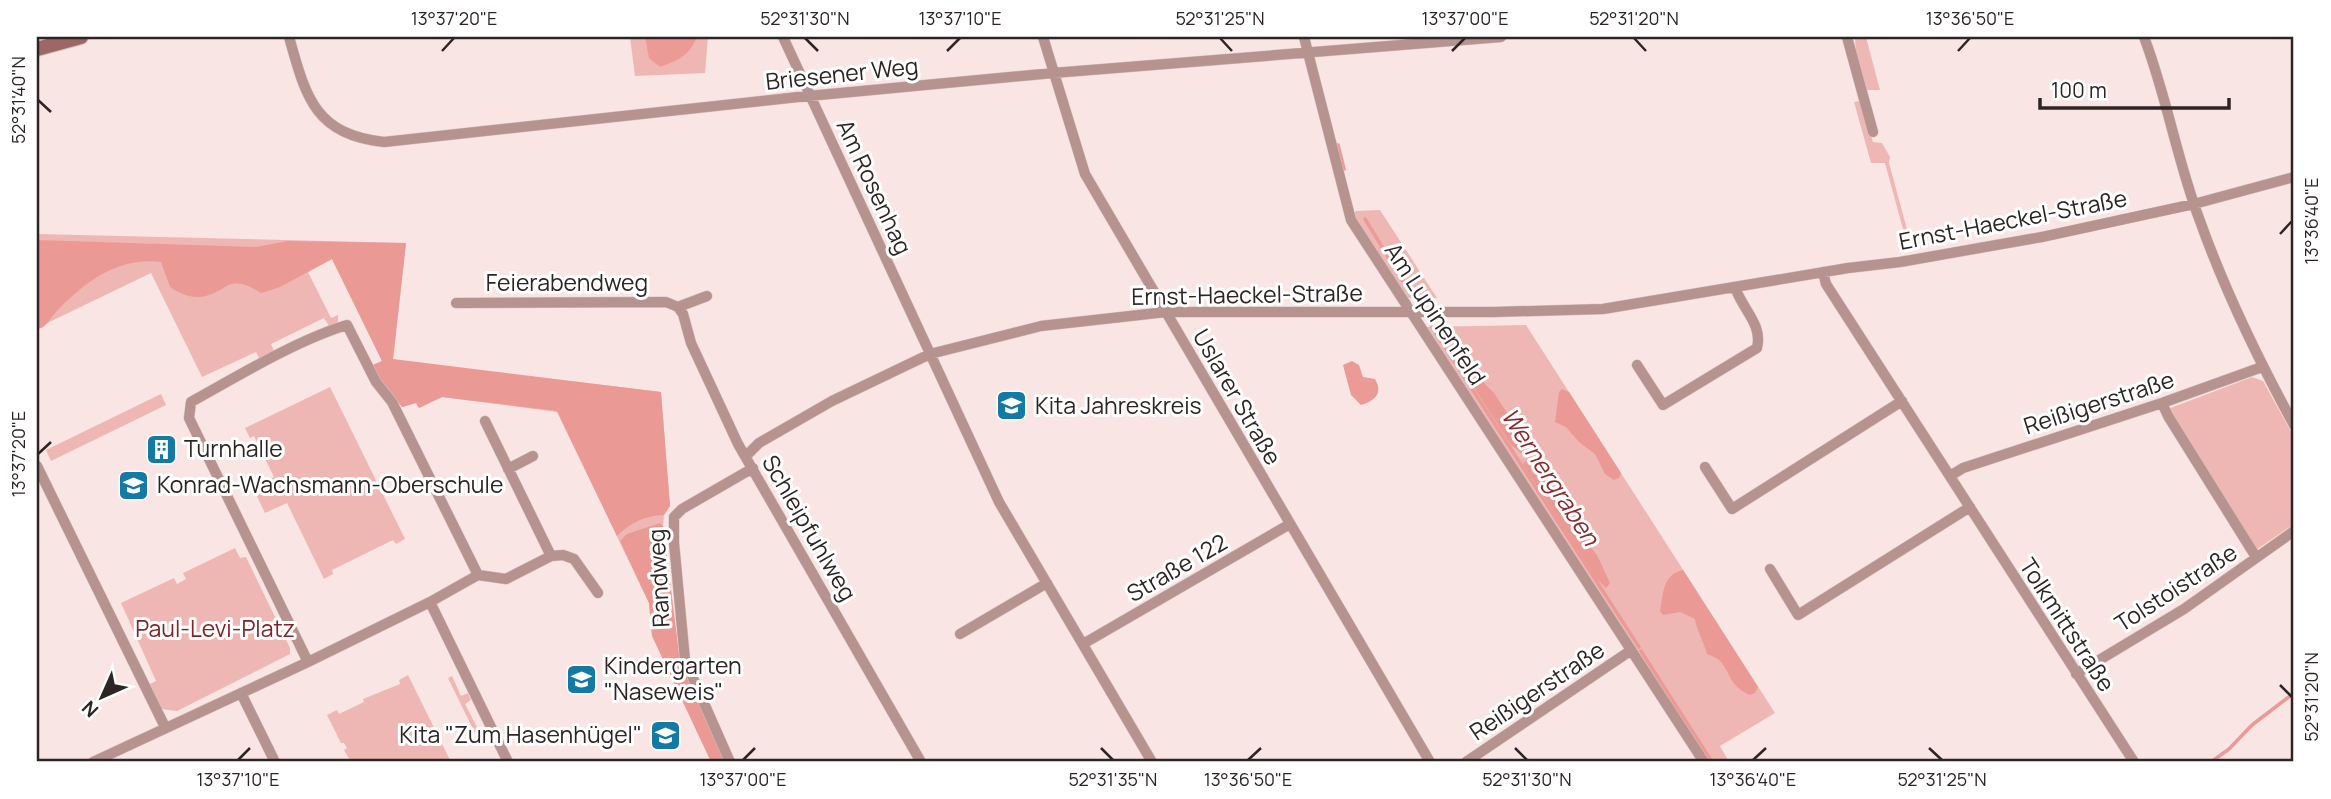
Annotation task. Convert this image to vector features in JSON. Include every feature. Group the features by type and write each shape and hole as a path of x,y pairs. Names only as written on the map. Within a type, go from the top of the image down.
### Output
{"main road":[{"path":"37,49 81,37"}],"street":[{"name":"Briesener Weg","path":"289,37 310,101 321,114 335,128 346,134 384,142 1053,73 1502,37"},
{"name":"Am Rosenhag","path":"783,37 999,502 1152,762"},
{"name":"Uslarer Straße","path":"1043,37 1084,174 1430,762"},
{"name":"Am Lupinenfeld","path":"1304,37 1352,220 1704,762"},
{"path":"1847,37 1873,132"},
{"path":"2144,37 2158,73 2194,204 2217,264 2262,367 2294,425"},
{"name":"Ernst-Haeckel-Straße","path":"746,456 759,443 832,401 930,354 1041,326 1166,312 1603,309 2042,237 2194,204 2294,177"},
{"name":"Tolkmittstraße","path":"1823,272 1826,284 2133,762"},
{"path":"1637,365 1663,405 1756,348 1759,331 1735,287"},
{"path":"678,307 707,296"},
{"name":"Feierabendweg","path":"456,303 666,302 678,307"},
{"name":"Schleipfuhlweg","path":"678,307 714,395 746,456 921,762"},
{"path":"308,662 189,418 191,402 257,366 347,325 376,382 394,405 478,575"},
{"name":"Reißigerstraße","path":"1950,476 1963,468 2162,403 2262,367"},
{"path":"1704,467 1732,509 1902,401"},
{"path":"2162,403 2256,557"},
{"path":"485,421 551,556"},
{"path":"509,469 533,456"},
{"path":"37,466 165,727"},
{"name":"Randweg","path":"730,762 685,660 674,517 682,509 753,468"},
{"path":"1770,569 1798,615 1969,508"},
{"name":"Straße 122","path":"1083,644 1290,524"},
{"name":"Tolstoistraße","path":"2076,674 2184,609 2294,531"},
{"path":"93,762 308,662 430,602 478,575 506,579 551,556 563,555 574,559 598,593"},
{"path":"960,634 1047,583"},
{"path":"430,602 508,762"},
{"name":"Reißigerstraße","path":"1466,762 1630,651"},
{"path":"241,693 275,762"}],"green space":[{"path":"630,37 708,37 705,73 635,76"},
{"path":"1855,37 1866,37 1880,90 1866,90 1856,54"},
{"path":"1860,101 1873,142 1882,143 1890,157 1889,163 1911,244 1907,244 1885,163 1871,163 1854,102"},
{"path":"1380,210 1437,298 1406,298 1353,214 1356,211"},
{"path":"37,234 406,243 393,360 661,392 670,506 664,515 663,526 677,638 652,636 649,603 557,412 442,397 419,408 416,403 402,407 373,365 382,361 332,259 308,272 331,318 338,315 338,322 329,326 324,318 271,344 275,353 260,360 256,352 202,377 151,273 37,328"},
{"path":"1526,325 1775,713 1720,746 1729,762 1706,762 1426,327"},
{"path":"2252,377 2263,381 2294,437 2294,524 2256,550 2168,409"},
{"path":"330,387 405,539 396,544 393,540 332,570 333,574 324,579 287,503 265,513 253,488 274,477 254,436 250,438 245,428"},
{"path":"161,394 166,405 51,461 46,450"},
{"name":"Paul-Levi-Platz","path":"235,548 240,558 246,557 290,648 290,654 177,711 161,709 150,684 156,681 121,603 174,578 177,584 186,579 183,573"},
{"path":"408,675 451,762 351,762 344,750 347,748 341,743 327,715 337,710 339,714 364,702 363,699 400,684 399,680"},
{"path":"452,676 461,696 468,693 471,700 465,704 479,731 475,733 448,678"}],"shaded area":[{"path":"645,37 697,37 691,49 683,56 660,67 649,58"},
{"path":"37,240 256,247 288,241 406,243 393,359 661,392 670,506 664,515 638,521 617,536 557,411 442,397 419,408 416,403 402,407 380,380 373,365 382,361 332,259 280,287 261,293 235,283 210,295 198,297 170,287 161,262 130,263 90,282 67,301 46,325 37,329"},
{"path":"1352,361 1359,365 1363,377 1375,379 1378,388 1377,395 1371,401 1361,405 1351,395 1343,365"},
{"path":"1476,379 1480,379 1494,393 1517,428 1529,430 1531,434 1523,446 1527,453 1522,454 1511,445 1473,386"},
{"path":"1562,389 1569,392 1621,473 1619,478 1614,480 1605,474 1595,454 1579,442 1566,427 1555,422 1559,392"},
{"path":"1525,461 1553,473 1550,483 1555,499 1597,555 1610,583 1606,588 1596,578 1523,464"},
{"path":"660,523 663,526 679,654 726,762 711,762 652,636 649,603 620,541 627,534"},
{"path":"1683,570 1758,687 1755,693 1750,695 1738,687 1718,659 1707,654 1695,619 1680,612 1663,615 1660,611 1668,580 1676,572"}],"waterway":[{"name":"Wernergraben","path":"1338,145 1344,169"},
{"name":"Wernergraben","path":"1365,219 1412,296"},
{"name":"Wernergraben","path":"1432,327 1639,647"},
{"name":"Wernergraben","path":"1641,651 1712,762"},
{"name":"Wernergraben","path":"2211,762 2229,749 2252,725 2294,693"}],"place":[{"name":"Kita Jahreskreis","path":"1012,406"},
{"name":"Turnhalle","path":"161,449"},
{"name":"Konrad-Wachsmann-Oberschule","path":"134,485"},
{"name":"Kindergarten \"Naseweis\"","path":"581,679"},
{"name":"Kita \"Zum Hasenhügel\"","path":"665,735"}]}
